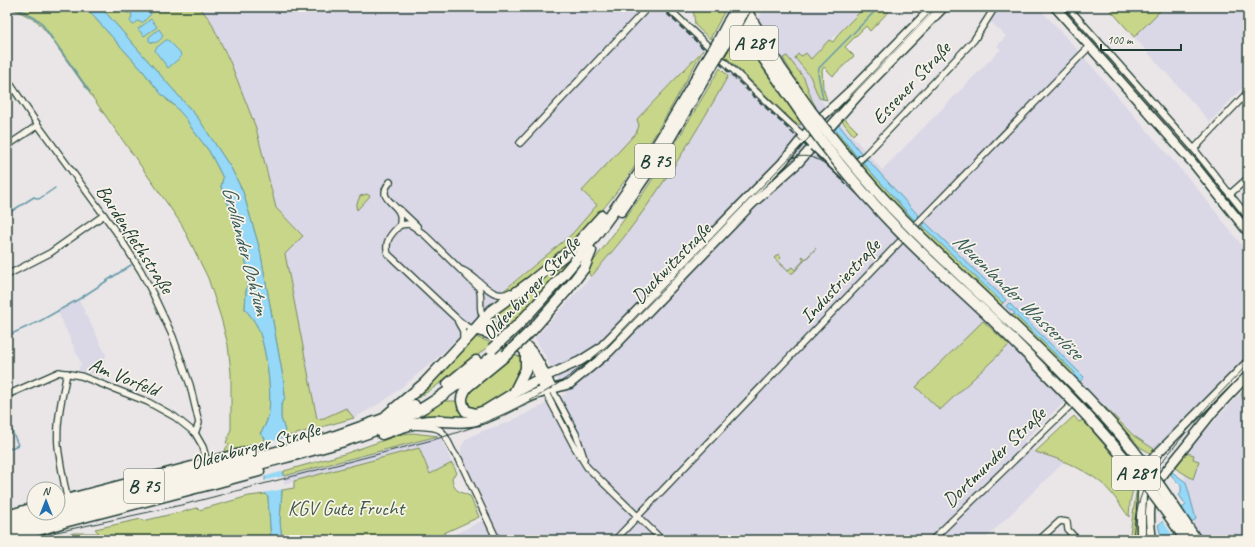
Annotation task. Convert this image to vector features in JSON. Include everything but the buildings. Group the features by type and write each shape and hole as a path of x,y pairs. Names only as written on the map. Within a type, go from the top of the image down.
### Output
{"highway":[{"name":"A 281","path":"734,7 762,56 807,114 891,207 1064,374 1114,428 1151,473 1196,540"},
{"name":"Oldenburger Straße","path":"731,25 737,7"},
{"name":"A 281","path":"745,7 830,153 883,214 1004,331 1087,415 1158,501 1186,540"},
{"name":"Oldenburger Straße","path":"525,327 617,206 709,63 731,25 745,7"},
{"name":"Oldenburger Straße","path":"282,453 351,439 380,429 431,403 467,378 499,352 567,290 584,268 591,251 634,193 658,156 683,116 709,63"},
{"path":"381,420 396,406 414,393 463,343 491,311 572,249 605,213 617,206"},
{"path":"525,327 499,352 467,387 462,394 462,402 466,411 475,414 479,413 543,378"},
{"name":"Oldenburger Straße","path":"66,510 263,459 381,420 415,404 499,352"},
{"path":"514,393 526,369 526,354"},
{"path":"351,439 367,439 411,424 427,421 457,422 476,420 506,409 535,394 549,390"},
{"name":"Oldenburger Straße","path":"66,506 263,459"},
{"path":"7,540 64,522 257,472 263,459 207,462"},
{"name":"Oldenburger Straße","path":"7,523 26,519"},
{"name":"Oldenburger Straße","path":"7,532 32,521"}],"main road":[{"name":"Duckwitzstraße","path":"543,378 580,361 599,349 782,163 813,125 851,90 933,7"},
{"name":"Duckwitzstraße","path":"549,390 570,384 609,352 752,204 798,163 812,145 845,112 862,91 944,7"},
{"path":"1055,7 1192,162 1248,232"},
{"path":"804,136 853,183 865,187 1079,398 1115,438 1154,488"},
{"path":"480,324 494,330 504,332 529,346 549,390"},
{"path":"480,324 507,342 523,350 543,378"},
{"path":"1141,540 1141,517 1145,469 1151,460 1248,362"},
{"path":"1152,540 1149,519 1150,502 1154,488 1213,412 1248,375"},
{"path":"67,498 207,462"},
{"path":"7,515 26,509"}],"street":[{"path":"520,143 648,7"},
{"path":"667,7 804,136"},
{"name":"Essener Straße","path":"844,174 864,156 974,40 995,7"},
{"path":"1068,7 1194,149 1248,217"},
{"name":"Industriestraße","path":"615,540 909,232 1090,46"},
{"name":"Bardenflethstraße","path":"7,79 38,125 117,233 141,271 160,307 173,337 190,385 199,423 195,433"},
{"path":"1194,149 1248,92"},
{"path":"7,146 38,125"},
{"path":"1230,194 1248,178"},
{"path":"390,182 385,191 386,196 400,213 400,225"},
{"path":"394,205 398,207 425,236"},
{"path":"7,275 50,253 104,215"},
{"path":"408,224 413,226 425,236 479,288 481,292 480,324 466,326 388,254 386,249 389,237 400,225 408,224"},
{"path":"461,270 467,272 494,294 506,295 523,283 532,281"},
{"path":"456,318 463,331 463,343"},
{"name":"Am Vorfeld","path":"7,395 59,372 81,376 148,402 176,417 195,433 203,448 207,462"},
{"path":"67,373 61,400 58,427 58,445 67,498"},
{"path":"549,390 574,446 592,472 662,540"},
{"name":"Dortmunder Straße","path":"932,540 1079,398"},
{"path":"411,424 414,426 441,431 455,456 459,459 497,540"},
{"path":"1039,540 1060,521 1067,522 1068,530 1077,540"}],"shaded area":[{"path":"199,7 663,7 704,47 638,119 639,126 636,133 582,191 597,205 572,234 504,289 477,319 434,361 384,401 354,418 346,408 324,418 317,419 285,254 303,235 276,208 256,128 231,64 210,20"},
{"path":"765,7 865,7 811,59 802,56 795,58 810,76 819,98 882,170 1001,49 997,46 1006,36 990,21 1000,7 1038,7 1075,47 1196,187 1248,253 1248,354 1154,449 1067,399 1024,441 1035,452 1065,461 984,540 443,540 491,516 461,454 461,447 466,439 482,431 507,423 566,394 535,338 591,277 624,237 680,157 705,117"},
{"path":"1164,7 1248,7 1248,82 1210,122 1134,37"},
{"path":"79,300 106,355 100,376 78,370 81,363 58,312"},
{"path":"1248,385 1248,540 1201,540 1187,519 1195,519 1184,474 1175,468 1198,439"},
{"path":"438,436 440,437 452,463 430,474 419,448 284,484 284,476"}],"green space":[{"path":"10,7 85,7 142,70 157,89 188,120 190,126 209,151 223,178 221,187 232,213 249,273 245,309 257,326 266,356 270,402 267,420 260,433 265,438 265,442 223,452 229,444 226,443 231,429 231,373 228,345 208,278 182,225 48,34 37,21"},
{"path":"100,7 116,7 129,13 136,7 139,7 131,13 146,7 199,7 210,20 231,64 256,128 276,208 303,236 285,254 317,419 324,418 346,408 354,418 282,438 282,434 285,431 281,418 281,406 285,397 284,383 260,250 243,192 231,168 198,118","holes":["178,50 180,52 168,68 163,60"]},
{"path":"693,7 726,7 710,39 695,25"},
{"path":"865,7 893,7 870,31 866,26 845,47 854,56 833,76 824,67 822,70 823,88 827,100 819,98 810,76 795,58 798,54 802,56 806,53 811,59 829,40 833,42 840,32"},
{"path":"1108,7 1164,7 1134,37"},
{"path":"740,32 762,67 801,123 800,125 794,122 725,56"},
{"path":"703,50 647,148 615,194 597,216 574,241 524,282 508,291 502,292 572,234 597,205 582,191 636,133 639,126 637,119"},
{"path":"787,56 804,78 816,107 815,108 783,58"},
{"path":"720,68 728,76 692,138 638,218 591,277 587,270 642,195 668,156"},
{"path":"844,118 857,131 853,135 842,121"},
{"path":"837,132 857,157 856,159 835,134"},
{"path":"863,163 914,220 913,221 911,221 863,169 861,165"},
{"path":"367,194 370,196 357,210 356,206 360,196"},
{"path":"922,226 1003,303 1001,305 986,292 985,293 922,232 920,229"},
{"path":"579,249 537,299 511,326 497,319 491,314"},
{"path":"778,254 781,258 778,261 788,270 792,267 795,270 804,260 802,257 803,256 806,259 793,273 790,273 774,258"},
{"path":"1014,314 1075,373 1072,376 1011,318"},
{"path":"983,321 1009,345 940,410 916,387"},
{"path":"473,336 492,343 463,367 433,388 412,402 409,400"},
{"path":"514,354 520,357 521,366 513,389 485,406 476,409 471,407 467,394 471,389"},
{"path":"1248,385 1247,404 1243,399 1242,394"},
{"path":"442,401 458,401 470,416 468,419 410,419"},
{"path":"1099,403 1103,405 1134,436 1154,449 1150,453 1140,447"},
{"path":"1074,416 1079,422 1083,420 1135,481 1130,502 1129,517 1111,493 1099,481 1084,471 1052,457 1035,452"},
{"path":"413,433 438,436 284,476 284,471 344,454 402,434"},
{"name":"KGV Gute Frucht","path":"419,448 430,474 452,463 457,473 452,477 455,488 470,496 479,517 444,533 447,538 443,540 282,540 280,521 282,490 294,488 294,481"},
{"path":"1187,453 1194,455 1193,459 1199,461 1193,479 1175,468"},
{"path":"1137,487 1140,490 1134,524 1138,525 1138,540 1129,540"},
{"path":"265,494 268,497 271,540 46,539 74,533 99,533 95,529 141,519 143,521 197,508 199,510 249,496"}],"water":[{"name":"Grollander Ochtum","path":"85,7 100,7 198,118 231,168 243,192 260,250 284,383 285,397 281,406 281,418 285,431 282,434 283,473 280,521 282,540 271,540 268,497 265,494 265,438 260,434 265,426 269,414 270,402 266,356 257,326 245,309 249,273 232,213 221,187 223,178 209,151 187,120 174,105 162,95 142,70"},
{"path":"116,7 136,7 129,13"},
{"path":"139,7 145,7 150,10 151,14 142,23 138,21 133,25 130,21 132,17 131,13"},
{"path":"151,19 157,27 144,36 138,29"},
{"path":"159,29 163,35 161,39 158,42 153,43 149,41 149,37"},
{"path":"168,40 180,52 181,57 168,68 155,51 156,48"},
{"path":"839,125 861,153 857,157 835,129"},
{"path":"867,159 919,216 914,220 863,163"},
{"path":"925,222 1006,300 1003,303 922,226"},
{"path":"1009,303 1084,377 1079,383 1069,379 1075,373 1014,314 1015,313 1006,306"},
{"path":"1172,472 1186,482 1196,519 1168,540 1162,540 1158,525 1186,505 1179,495 1181,492 1181,486 1171,475"}],"pier":[{"path":"284,438 284,471 263,477 263,443"},
{"path":"284,476 284,489 263,493 263,481"},
{"path":"1179,507 1192,525 1174,537 1162,520"}],"waterway":[{"path":"15,7 40,21 90,92"},
{"name":"Neuenlander Wasserlöse","path":"823,99 818,74 819,68 879,7"},
{"path":"7,214 34,197 39,199 55,188"},
{"path":"7,336 40,321 79,299 131,265"},
{"path":"7,419 18,445 7,450"}],"tram line":[{"path":"20,540 186,504 436,439 484,423 529,402 570,375 610,343 936,7"},
{"path":"790,159 807,156 824,163 1087,413 1146,484 1177,515"},
{"path":"1133,540 1138,506 1143,490 1151,475 1206,408 1248,364"}],"railway":[{"path":"660,7 824,163"}]}
